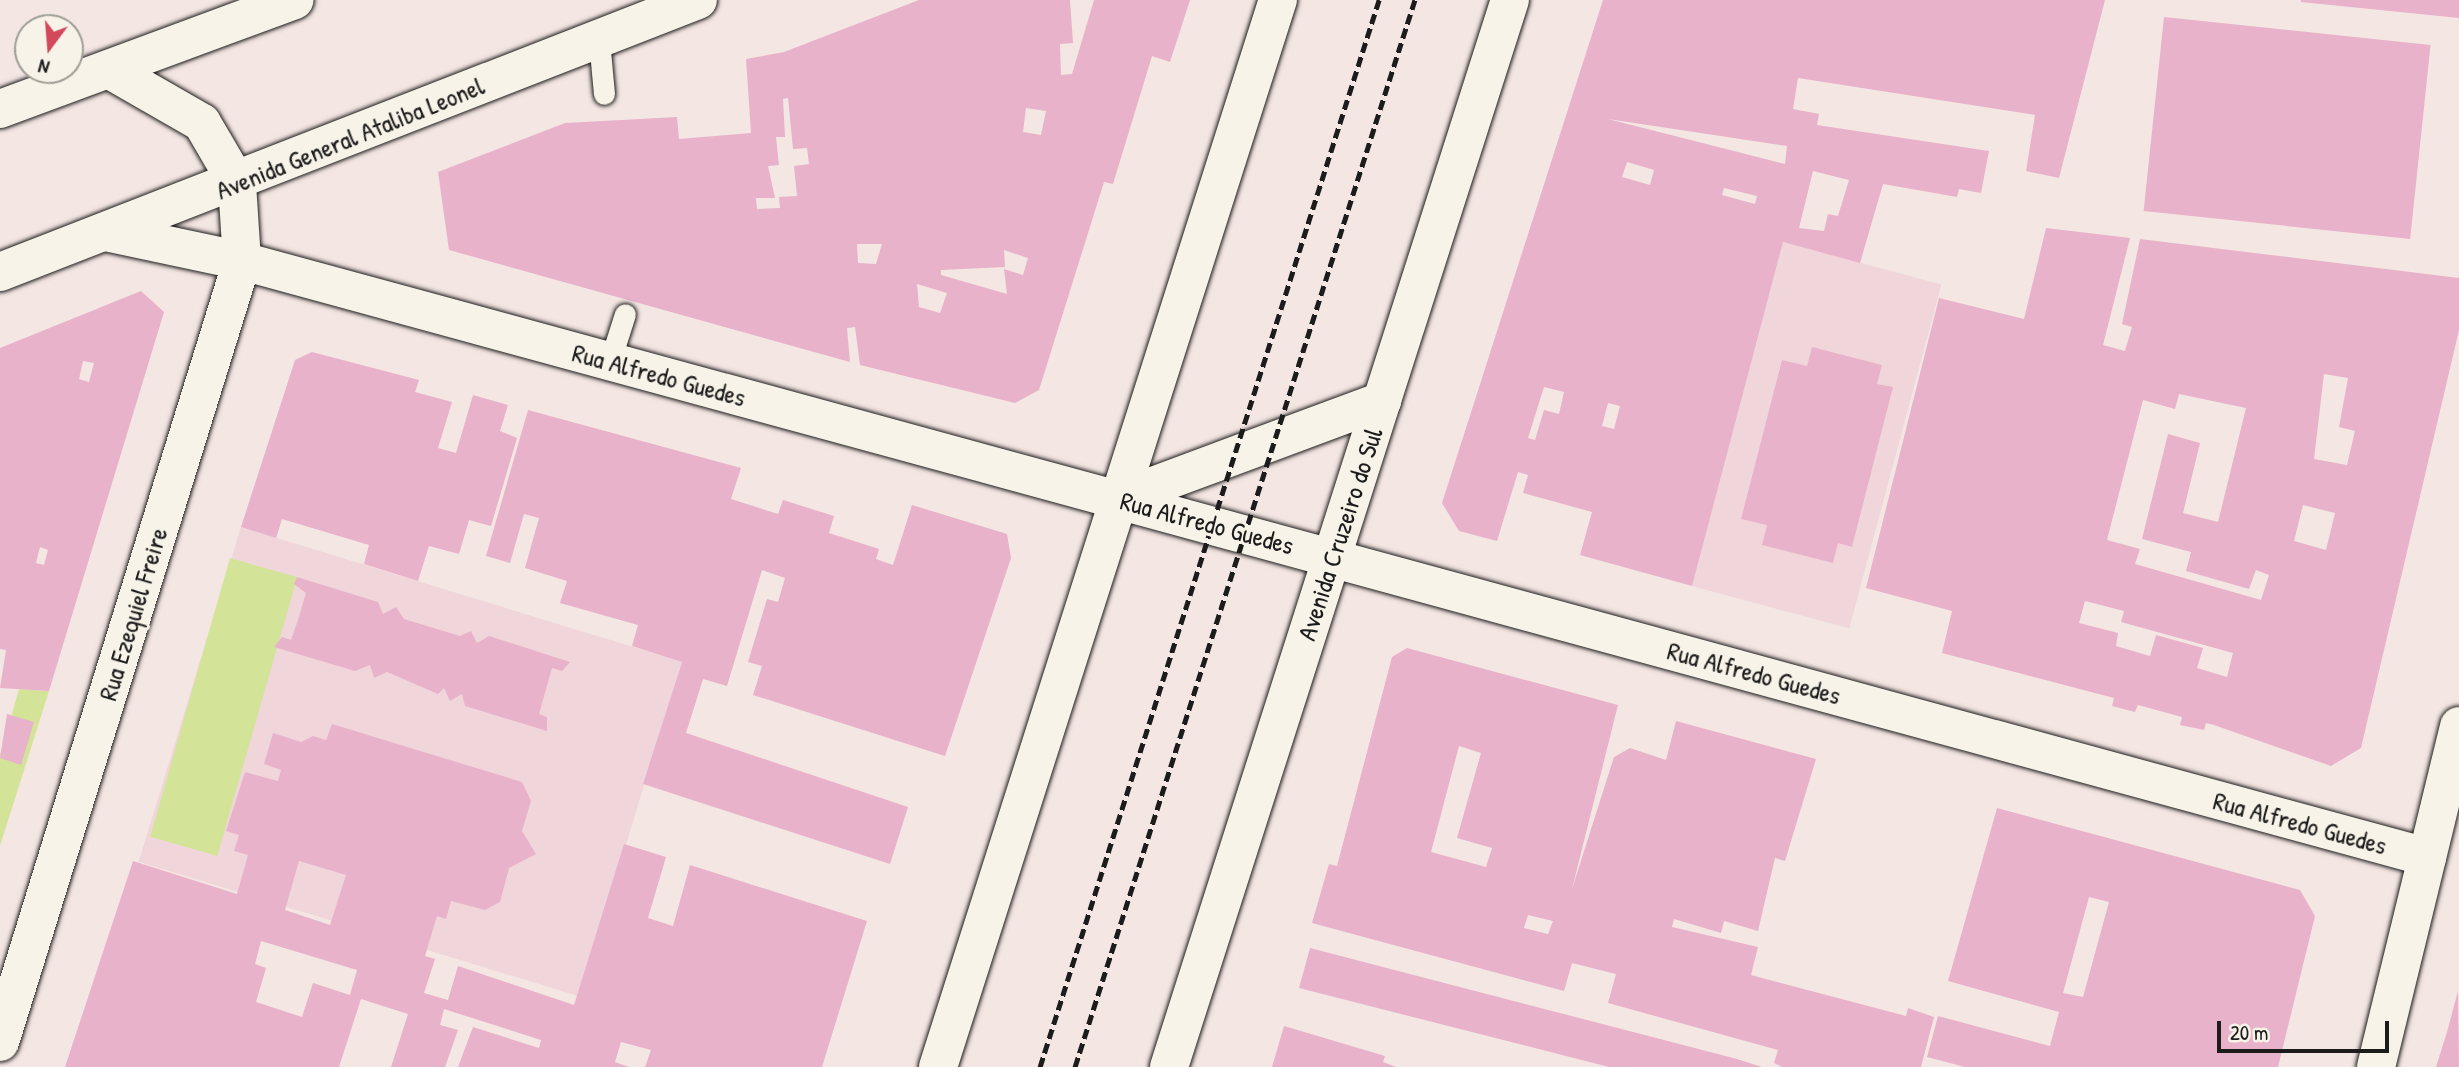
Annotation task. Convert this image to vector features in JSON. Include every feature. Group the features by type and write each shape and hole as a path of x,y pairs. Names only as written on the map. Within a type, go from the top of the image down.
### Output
{"main road":[{"path":"0,109 295,0"},
{"name":"Avenida General Ataliba Leonel","path":"0,272 237,183 698,0"},
{"path":"938,1067 1278,0"},
{"name":"Avenida Cruzeiro do Sul","path":"1169,1067 1510,0"},
{"path":"110,70 202,123 237,183"},
{"name":"Rua Ezequiel Freire","path":"0,1042 242,261 237,183"},
{"name":"Rua Alfredo Guedes","path":"106,232 242,261 2427,857"},
{"path":"1118,499 1382,401"},
{"path":"2376,1067 2459,726"}],"lane":[{"path":"599,40 604,94"},
{"path":"610,361 625,314"}],"shaded area":[{"path":"1783,242 1941,284 1849,628 1691,586"},
{"path":"241,527 682,662 580,996 139,862"}],"green space":[{"path":"230,558 297,577 217,856 150,837"},
{"path":"19,689 49,691 0,846 0,755"}],"building":[{"path":"919,0 1070,0 1073,43 1060,44 1061,75 1072,74 1094,0 1190,0 1170,62 1152,56 1113,184 1104,182 1039,390 1015,403 860,365 855,327 847,328 850,362 449,250 438,172 565,123 677,117 679,139 751,133 746,59 784,52","holes":["788,98 793,149 807,148 809,164 794,166 797,196 779,197 780,208 757,209 756,198 775,198 768,166 779,165 776,137 785,137 783,99","1026,108 1046,111 1041,135 1023,132","857,244 882,244 876,264 858,263","1004,250 1028,258 1023,275 1004,269 1007,294 941,275 941,270 1005,267","917,284 947,293 940,313 919,307"]},
{"path":"1603,0 2105,0 2059,178 2026,171 2035,115 1798,78 1793,109 1819,114 1817,125 1989,151 1981,193 1959,189 1957,197 1883,184 1860,263 1783,242 1692,586 1580,555 1592,512 1523,493 1528,475 1518,472 1497,541 1459,531 1442,503","holes":["1608,119 1787,146 1785,164","1627,162 1654,170 1650,185 1622,177","1813,171 1849,180 1838,216 1828,214 1824,231 1799,228","1724,188 1757,196 1755,204 1722,195","1544,387 1564,392 1559,414 1544,410 1535,440 1528,438","1608,403 1620,406 1614,429 1602,426"]},
{"path":"2459,0 2459,18 2301,2"},
{"path":"2164,17 2431,45 2410,239 2144,211"},
{"path":"2046,228 2130,238 2103,345 2125,351 2132,327 2122,324 2140,239 2459,278 2459,330 2361,748 2331,766 2214,725 2206,723 2204,730 2180,725 2182,717 2138,705 2135,712 2112,706 2114,698 1942,653 1952,611 1866,588 1939,298 2024,319","holes":["2324,374 2348,378 2339,427 2355,431 2347,465 2314,459","2179,394 2246,408 2218,522 2183,513 2200,443 2168,434 2142,539 2191,552 2186,571 2249,589 2256,570 2269,575 2261,600 2135,564 2140,549 2107,540 2143,400 2175,409","2303,505 2335,513 2326,550 2294,541","2085,601 2124,611 2121,622 2233,653 2227,677 2197,668 2203,648 2156,635 2150,656 2116,646 2118,633 2079,623"]},
{"path":"141,291 164,312 49,691 0,688 6,650 0,649 0,348","holes":["83,361 94,363 89,382 79,379","40,547 48,550 44,565 36,563"]},
{"path":"1812,347 1882,365 1877,384 1893,387 1852,547 1838,543 1833,563 1762,545 1767,525 1741,519 1782,360 1807,366"},
{"path":"312,352 419,380 415,392 452,402 438,448 456,453 473,395 508,405 500,431 517,438 491,526 469,520 459,554 429,546 418,581 364,564 369,545 282,519 276,538 241,527 295,360"},
{"path":"528,410 741,468 731,499 778,514 783,500 834,516 829,533 879,549 876,559 893,565 912,505 1007,534 1011,558 945,756 753,695 762,666 748,662 767,599 778,602 785,578 762,570 727,686 703,679 686,733 908,807 890,864 643,784 682,662 632,646 638,625 560,603 567,581 525,568 539,518 524,514 510,563 486,556"},
{"path":"297,577 378,602 383,614 396,607 404,619 460,636 471,631 477,643 489,636 570,662 562,671 552,668 539,714 547,717 547,731 465,706 462,694 450,701 444,688 438,694 387,672 374,678 370,665 355,671 274,647 282,637 291,640 298,620 306,593 294,584"},
{"path":"1407,648 1618,705 1572,889 1614,757 1630,748 1666,760 1676,721 1816,759 1785,861 1775,858 1758,931 1724,921 1721,933 1674,919 1672,927 1758,947 1751,975 1906,1016 1908,1008 1934,1017 1921,1067 1782,1067 1774,1063 1778,1050 1608,1003 1616,974 1572,963 1564,991 1312,923 1329,864 1337,866 1392,657","holes":["1459,746 1481,753 1457,838 1492,848 1486,867 1431,852","1528,915 1553,921 1548,934 1524,928"]},
{"path":"7,714 34,722 21,765 0,758"},
{"path":"332,724 522,782 531,801 522,831 536,854 509,868 500,902 485,910 451,901 446,919 437,916 425,956 435,959 424,993 448,1000 458,966 574,1005 624,844 666,857 648,918 673,926 690,865 867,921 822,1067 645,1067 651,1050 621,1042 615,1062 629,1067 458,1067 473,1027 539,1048 541,1040 444,1009 440,1025 458,1030 445,1067 391,1067 408,1014 361,999 339,1067 65,1067 133,861 237,894 248,855 234,851 239,835 226,831 245,772 278,781 281,770 264,764 273,733 301,742 313,736 326,740","holes":["299,861 346,875 330,925 285,910","261,941 357,970 350,995 313,983 302,1017 256,1002 266,968 255,964"]},
{"path":"1997,808 2300,890 2315,916 2278,1067 1965,1067 1927,1057 1938,1016 2050,1046 2059,1012 1948,981","holes":["2089,897 2109,902 2083,997 2063,993"]},
{"path":"1310,948 1762,1067 1609,1067 1299,988"},
{"path":"2458,991 2459,1067 2436,1067 2447,1032"},
{"path":"1284,1026 1385,1056 1383,1062 1396,1067 1272,1067"}],"railway":[{"path":"1040,1067 1379,0"},
{"path":"1075,1067 1415,0"}]}
